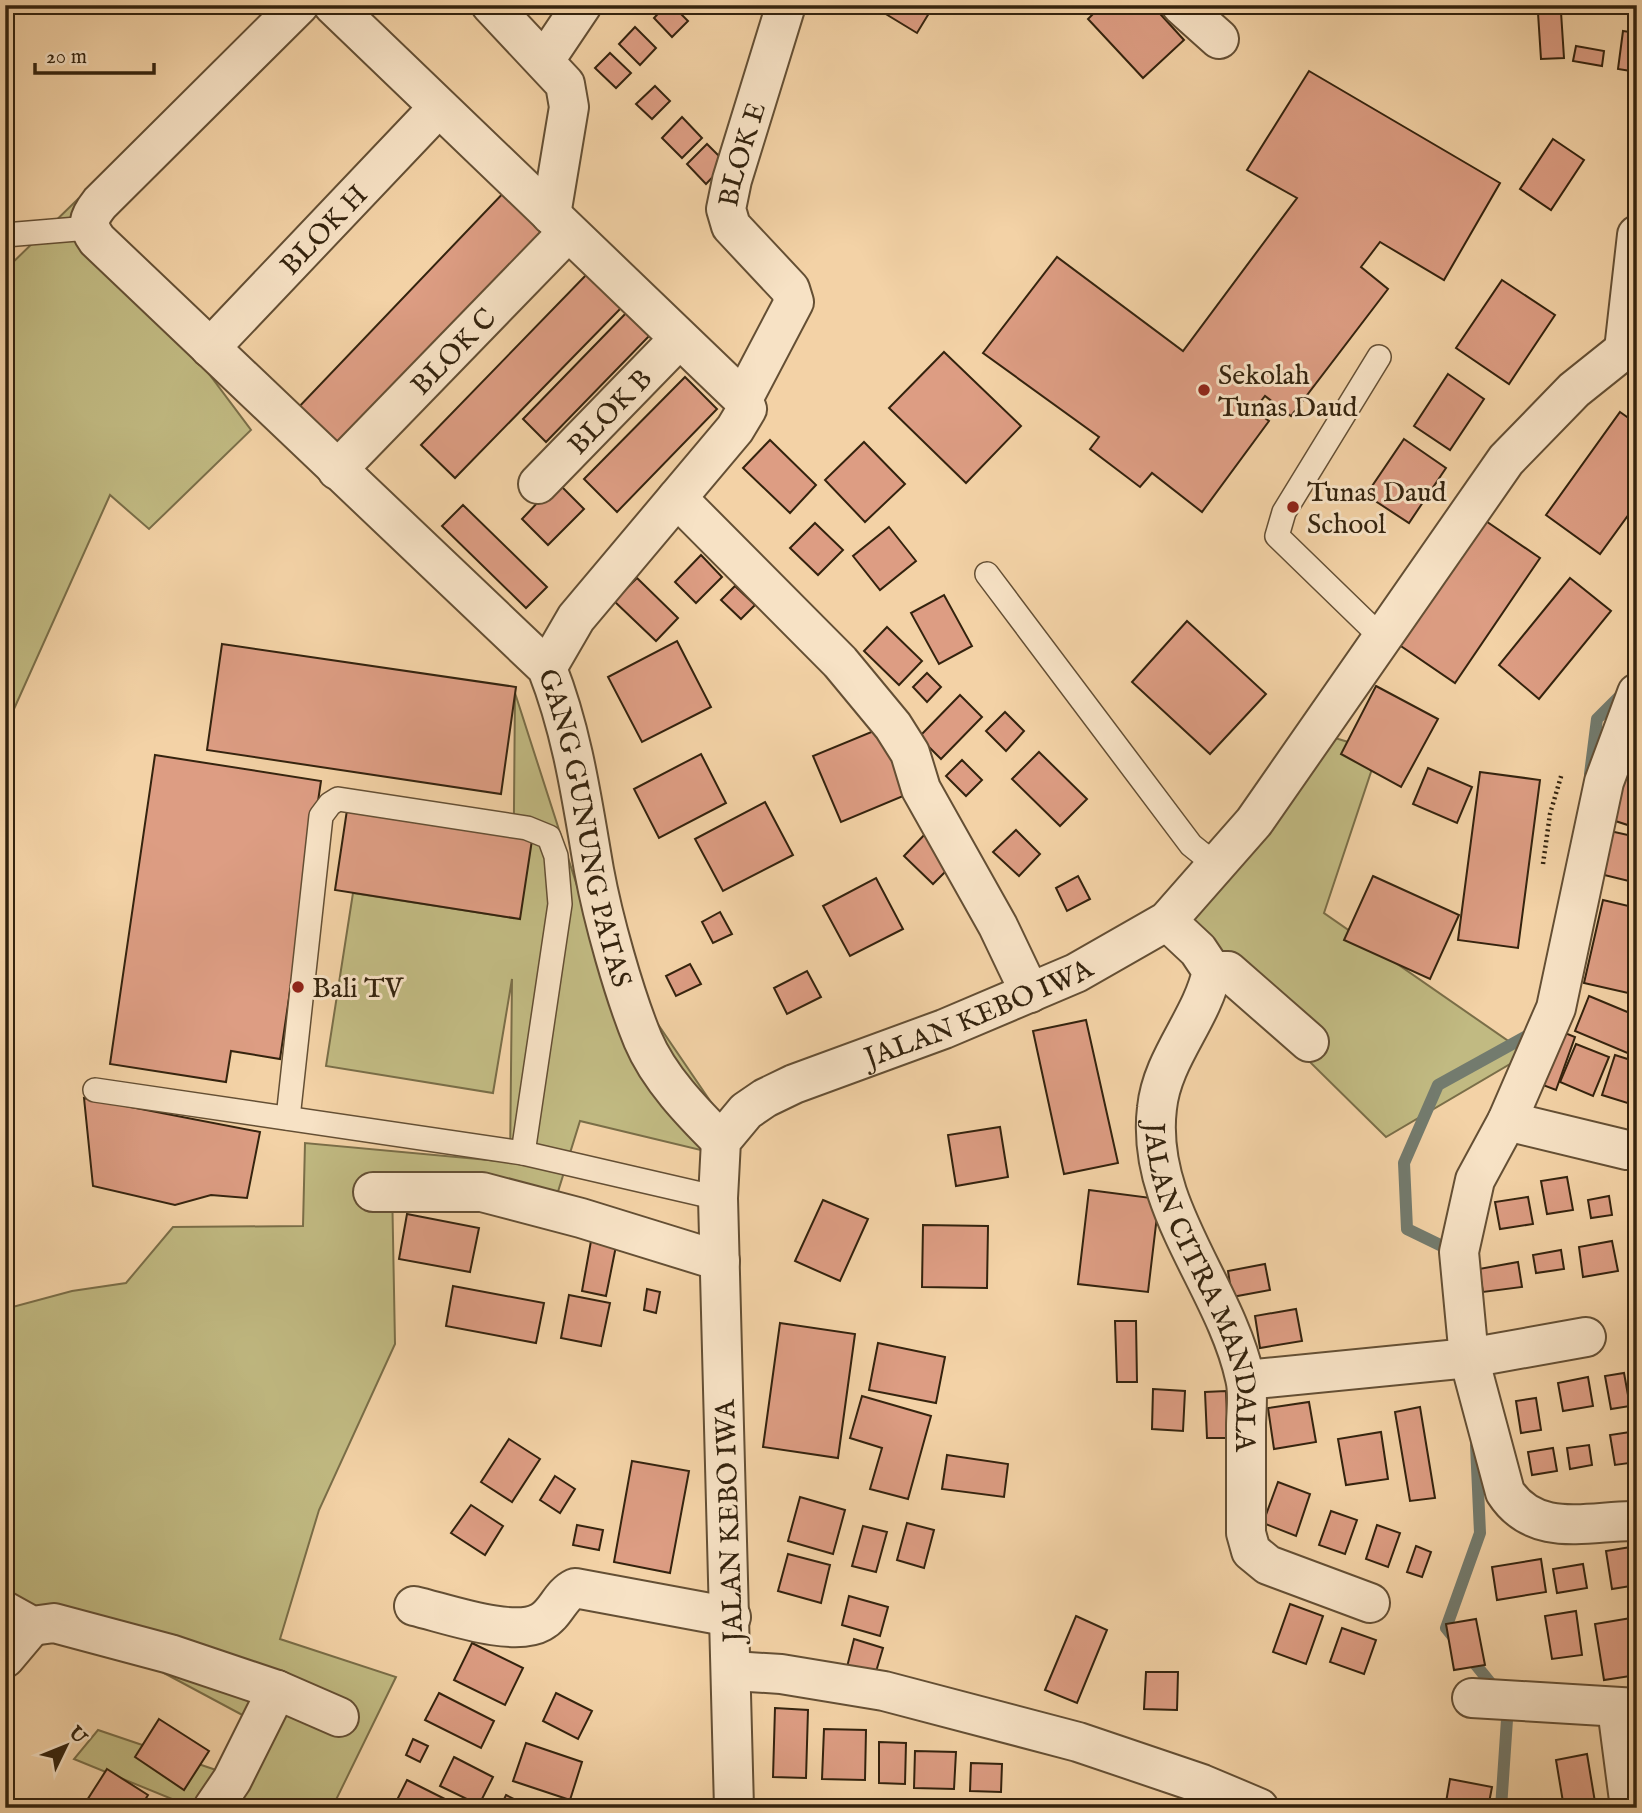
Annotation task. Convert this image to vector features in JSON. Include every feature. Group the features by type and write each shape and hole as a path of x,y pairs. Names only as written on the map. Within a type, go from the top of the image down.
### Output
{"street":[{"path":"299,5 100,203 90,216 89,228 97,240 547,668"},
{"path":"333,5 743,398"},
{"path":"491,5 565,84 569,107 560,224"},
{"path":"545,60 582,5"},
{"name":"BLOK E","path":"743,398 794,302 790,289 731,226 726,209 732,180 786,5"},
{"path":"1181,5 1219,39"},
{"name":"BLOK H","path":"210,348 438,108"},
{"name":"BLOK C","path":"338,470 560,224"},
{"path":"1630,348 1637,235"},
{"name":"BLOK B","path":"538,484 679,339"},
{"name":"JALAN KEBO IWA","path":"734,1808 733,1671 718,1198 721,1141 746,1111 765,1098 1076,973 1167,921 1254,822 1506,460 1574,390 1630,348"},
{"name":"GANG GUNUNG PATAS","path":"721,1141 693,1112 643,1041 595,874 582,791 563,710 547,668 576,618 742,420 747,409 743,398"},
{"path":"677,498 840,662 898,734 910,753 921,789 998,926 1030,993"},
{"path":"1631,1521 1544,1523 1526,1516 1505,1492 1468,1359 1459,1252 1475,1180 1507,1121 1556,1008 1604,782 1637,693"},
{"path":"1167,921 1198,950 1212,971 1228,971 1309,1042"},
{"name":"JALAN CITRA MANDALA","path":"1212,971 1207,995 1169,1067 1157,1108 1158,1155 1170,1208 1221,1304 1246,1380 1246,1533 1251,1551 1268,1565 1370,1603"},
{"path":"1507,1121 1627,1150"},
{"path":"373,1192 482,1192 581,1218 720,1261"},
{"path":"1246,1380 1468,1359 1586,1337"},
{"path":"414,1606 498,1626 533,1626 549,1616 567,1592 575,1588 731,1617"},
{"path":"5,1658 19,1618 54,1623 170,1654 277,1690 339,1717"},
{"path":"733,1671 781,1674 884,1691 1078,1742 1202,1784 1259,1808"},
{"path":"213,1808 232,1780 277,1690"},
{"path":"1472,1698 1627,1708 1630,1808"}],"lane":[{"path":"5,235 89,228"},
{"path":"1379,357 1284,512 1277,536 1381,637"},
{"path":"987,574 1162,801 1191,845 1217,866"},
{"path":"288,1118 321,816 330,804 338,799 527,828 549,836 556,856 560,904 523,1153"},
{"path":"95,1090 523,1153 718,1198"}],"shaded area":[{"path":"78,199 251,430 149,529 110,495 5,729 5,270"},
{"path":"515,693 589,923 736,1139 713,1153 580,1121 551,1214 392,1184 395,1344 319,1510 280,1639 396,1677 332,1808 194,1808 74,1759 98,1730 219,1771 248,1718 149,1665 120,1655 9,1635 5,1640 5,1309 72,1291 126,1283 173,1227 303,1226 305,1143 510,1162 512,979 493,1093 326,1066 353,893 513,918"},
{"path":"1335,738 1378,751 1324,913 1527,1054 1386,1137 1172,926"}],"building":[{"path":"666,5 672,5 688,21 672,37 654,18"},
{"path":"871,5 934,5 917,33"},
{"path":"1102,5 1152,5 1184,40 1143,78 1088,19"},
{"path":"1561,12 1564,58 1541,59 1538,13"},
{"path":"635,27 656,48 640,65 619,44"},
{"path":"1623,31 1637,33 1637,72 1618,69"},
{"path":"1576,46 1604,51 1602,66 1573,61"},
{"path":"610,53 631,73 616,88 595,68"},
{"path":"1309,71 1500,183 1444,280 1380,242 1361,267 1388,289 1291,416 1265,396 1254,410 1269,421 1202,512 1152,473 1140,487 1090,449 1099,437 983,353 1057,257 1183,351 1297,198 1247,170"},
{"path":"655,86 670,101 652,119 636,104"},
{"path":"682,117 702,138 682,158 662,138"},
{"path":"1553,139 1584,160 1551,210 1520,189"},
{"path":"707,144 726,163 706,184 687,164"},
{"path":"510,186 553,230 340,457 295,411"},
{"path":"589,272 623,306 455,478 421,445"},
{"path":"1502,280 1555,315 1509,384 1456,348"},
{"path":"630,309 653,332 546,442 523,419"},
{"path":"944,352 1021,426 966,483 889,408"},
{"path":"1448,374 1484,399 1450,450 1414,426"},
{"path":"685,377 717,409 617,512 584,479"},
{"path":"1620,412 1637,424 1637,503 1600,554 1546,515"},
{"path":"1404,439 1446,468 1409,523 1366,495"},
{"path":"770,440 816,485 790,513 743,468"},
{"path":"864,442 905,484 865,522 825,480"},
{"path":"557,482 584,509 548,545 522,519"},
{"path":"463,505 547,587 526,608 442,526"},
{"path":"1480,517 1540,558 1455,683 1395,642"},
{"path":"815,523 843,550 818,575 790,548"},
{"path":"889,527 916,561 880,590 853,556"},
{"path":"701,555 722,577 696,603 675,582"},
{"path":"637,578 678,618 656,641 614,601"},
{"path":"1570,578 1611,611 1539,699 1499,665"},
{"path":"735,586 755,605 741,619 721,600"},
{"path":"944,595 972,646 939,664 911,613"},
{"path":"1187,621 1266,694 1210,754 1132,682"},
{"path":"887,627 922,661 899,685 864,651"},
{"path":"677,641 711,707 642,742 608,677"},
{"path":"222,644 516,687 501,794 207,750"},
{"path":"927,673 941,687 927,702 913,687"},
{"path":"1376,686 1438,719 1401,787 1341,754"},
{"path":"960,695 982,717 941,759 919,737"},
{"path":"1005,712 1024,731 1006,751 986,731"},
{"path":"881,728 908,794 841,822 813,756"},
{"path":"1039,752 1087,799 1060,826 1012,779"},
{"path":"701,754 726,803 659,838 634,789"},
{"path":"155,755 321,781 280,1059 231,1051 226,1082 110,1064"},
{"path":"1618,758 1637,764 1637,828 1600,816"},
{"path":"962,760 982,780 966,796 946,776"},
{"path":"1428,768 1472,787 1457,823 1413,804"},
{"path":"1480,772 1540,780 1518,948 1458,940"},
{"path":"765,802 793,855 723,891 695,839"},
{"path":"347,810 532,840 520,919 335,890"},
{"path":"1601,829 1637,837 1637,883 1592,872"},
{"path":"1016,830 1040,854 1019,876 993,852"},
{"path":"928,831 957,860 933,884 904,856"},
{"path":"1078,876 1090,899 1067,911 1056,888"},
{"path":"1373,876 1459,915 1430,979 1344,940"},
{"path":"876,878 903,929 850,956 823,906"},
{"path":"1603,900 1637,908 1637,995 1584,983"},
{"path":"720,912 732,934 713,943 702,922"},
{"path":"690,964 701,984 676,996 666,976"},
{"path":"807,971 821,997 787,1014 774,988"},
{"path":"1589,996 1637,1016 1637,1057 1575,1031"},
{"path":"1086,1020 1118,1163 1064,1174 1033,1031"},
{"path":"1555,1029 1575,1037 1556,1090 1535,1082"},
{"path":"1576,1044 1609,1057 1593,1096 1560,1082"},
{"path":"1615,1055 1637,1062 1637,1106 1602,1095"},
{"path":"84,1098 260,1132 247,1198 211,1195 175,1205 93,1186"},
{"path":"1000,1127 1008,1177 956,1186 948,1135"},
{"path":"1567,1177 1573,1210 1547,1214 1541,1181"},
{"path":"1089,1190 1159,1199 1148,1292 1078,1284"},
{"path":"1609,1196 1612,1215 1591,1218 1588,1200"},
{"path":"1528,1197 1533,1224 1500,1229 1495,1202"},
{"path":"823,1200 868,1219 840,1281 795,1261"},
{"path":"407,1214 479,1228 470,1272 399,1259"},
{"path":"923,1225 988,1226 987,1288 922,1287"},
{"path":"1637,1236 1637,1269 1631,1237"},
{"path":"591,1241 616,1246 606,1296 582,1291"},
{"path":"1612,1241 1618,1271 1583,1277 1579,1247"},
{"path":"1561,1250 1564,1269 1536,1273 1533,1255"},
{"path":"1518,1262 1522,1287 1483,1292 1479,1269"},
{"path":"1265,1264 1270,1290 1232,1297 1228,1271"},
{"path":"453,1286 544,1303 536,1343 446,1326"},
{"path":"647,1289 660,1292 656,1313 644,1310"},
{"path":"569,1295 610,1303 601,1346 561,1338"},
{"path":"1296,1309 1302,1341 1260,1348 1255,1316"},
{"path":"1115,1321 1136,1321 1137,1382 1117,1382"},
{"path":"780,1323 855,1334 838,1458 763,1447"},
{"path":"878,1343 945,1357 936,1403 869,1390"},
{"path":"1624,1373 1630,1406 1611,1409 1605,1376"},
{"path":"1588,1377 1593,1406 1563,1411 1558,1383"},
{"path":"1153,1389 1185,1391 1183,1431 1152,1429"},
{"path":"1226,1391 1228,1438 1207,1438 1205,1392"},
{"path":"862,1396 931,1416 908,1499 870,1489 882,1448 850,1438"},
{"path":"1536,1398 1541,1430 1521,1433 1516,1401"},
{"path":"1309,1402 1316,1442 1274,1449 1268,1408"},
{"path":"1420,1407 1435,1498 1410,1501 1395,1412"},
{"path":"1637,1431 1637,1462 1615,1465 1610,1435"},
{"path":"1381,1432 1388,1479 1346,1485 1338,1439"},
{"path":"509,1439 540,1459 512,1502 481,1482"},
{"path":"1589,1445 1592,1465 1570,1469 1567,1448"},
{"path":"1553,1448 1557,1471 1532,1475 1528,1452"},
{"path":"947,1455 1008,1464 1004,1497 942,1489"},
{"path":"632,1461 689,1471 670,1573 614,1562"},
{"path":"555,1476 575,1489 560,1513 540,1500"},
{"path":"1278,1482 1310,1494 1296,1536 1263,1523"},
{"path":"800,1497 845,1510 833,1554 788,1541"},
{"path":"471,1505 503,1526 485,1555 451,1533"},
{"path":"1331,1511 1357,1520 1345,1554 1319,1545"},
{"path":"907,1523 934,1530 924,1568 897,1560"},
{"path":"577,1525 603,1530 599,1550 573,1545"},
{"path":"1377,1525 1400,1533 1388,1567 1366,1559"},
{"path":"863,1526 887,1532 876,1572 852,1566"},
{"path":"1416,1546 1431,1552 1422,1577 1407,1572"},
{"path":"1637,1546 1637,1585 1612,1589 1606,1551"},
{"path":"788,1554 830,1565 821,1603 778,1591"},
{"path":"1541,1559 1546,1592 1497,1600 1492,1567"},
{"path":"1583,1564 1587,1588 1557,1593 1553,1569"},
{"path":"849,1596 888,1607 880,1636 842,1625"},
{"path":"1290,1604 1323,1616 1306,1664 1273,1652"},
{"path":"1576,1611 1582,1655 1552,1659 1545,1616"},
{"path":"1076,1616 1107,1630 1077,1703 1045,1690"},
{"path":"1637,1617 1637,1675 1604,1680 1595,1624"},
{"path":"1476,1619 1485,1665 1454,1670 1446,1624"},
{"path":"1342,1628 1376,1640 1364,1674 1330,1662"},
{"path":"854,1639 883,1648 875,1675 847,1667"},
{"path":"472,1643 523,1668 505,1705 454,1680"},
{"path":"1146,1672 1178,1672 1177,1710 1144,1709"},
{"path":"439,1693 494,1721 481,1748 425,1720"},
{"path":"556,1693 592,1711 578,1739 543,1721"},
{"path":"775,1708 808,1710 806,1778 773,1777"},
{"path":"159,1719 209,1751 184,1790 135,1757"},
{"path":"824,1729 866,1730 865,1780 822,1779"},
{"path":"413,1739 428,1746 420,1762 406,1755"},
{"path":"879,1742 906,1743 905,1784 879,1783"},
{"path":"526,1743 582,1762 570,1800 513,1781"},
{"path":"915,1751 956,1752 954,1789 914,1788"},
{"path":"1587,1754 1596,1808 1564,1808 1556,1760"},
{"path":"454,1757 493,1777 479,1805 440,1786"},
{"path":"971,1763 1002,1764 1001,1792 970,1791"},
{"path":"107,1769 148,1795 140,1808 82,1808"},
{"path":"1450,1779 1492,1787 1488,1808 1445,1808"},
{"path":"407,1780 457,1805 456,1808 393,1808"},
{"path":"506,1795 532,1808 500,1808"},
{"path":"821,1801 846,1801 846,1808 821,1808"}],"waterway":[{"path":"1590,774 1597,719 1624,692"},
{"path":"1452,1256 1442,1246 1407,1229 1404,1163 1438,1085 1534,1032"},
{"path":"1476,1445 1480,1533 1446,1628 1497,1691"},
{"path":"1501,1808 1508,1705"}],"place":[{"name":"Sekolah Tunas Daud","path":"1204,390"},
{"name":"Tunas Daud School","path":"1293,507"},
{"name":"Bali TV","path":"298,987"}]}
